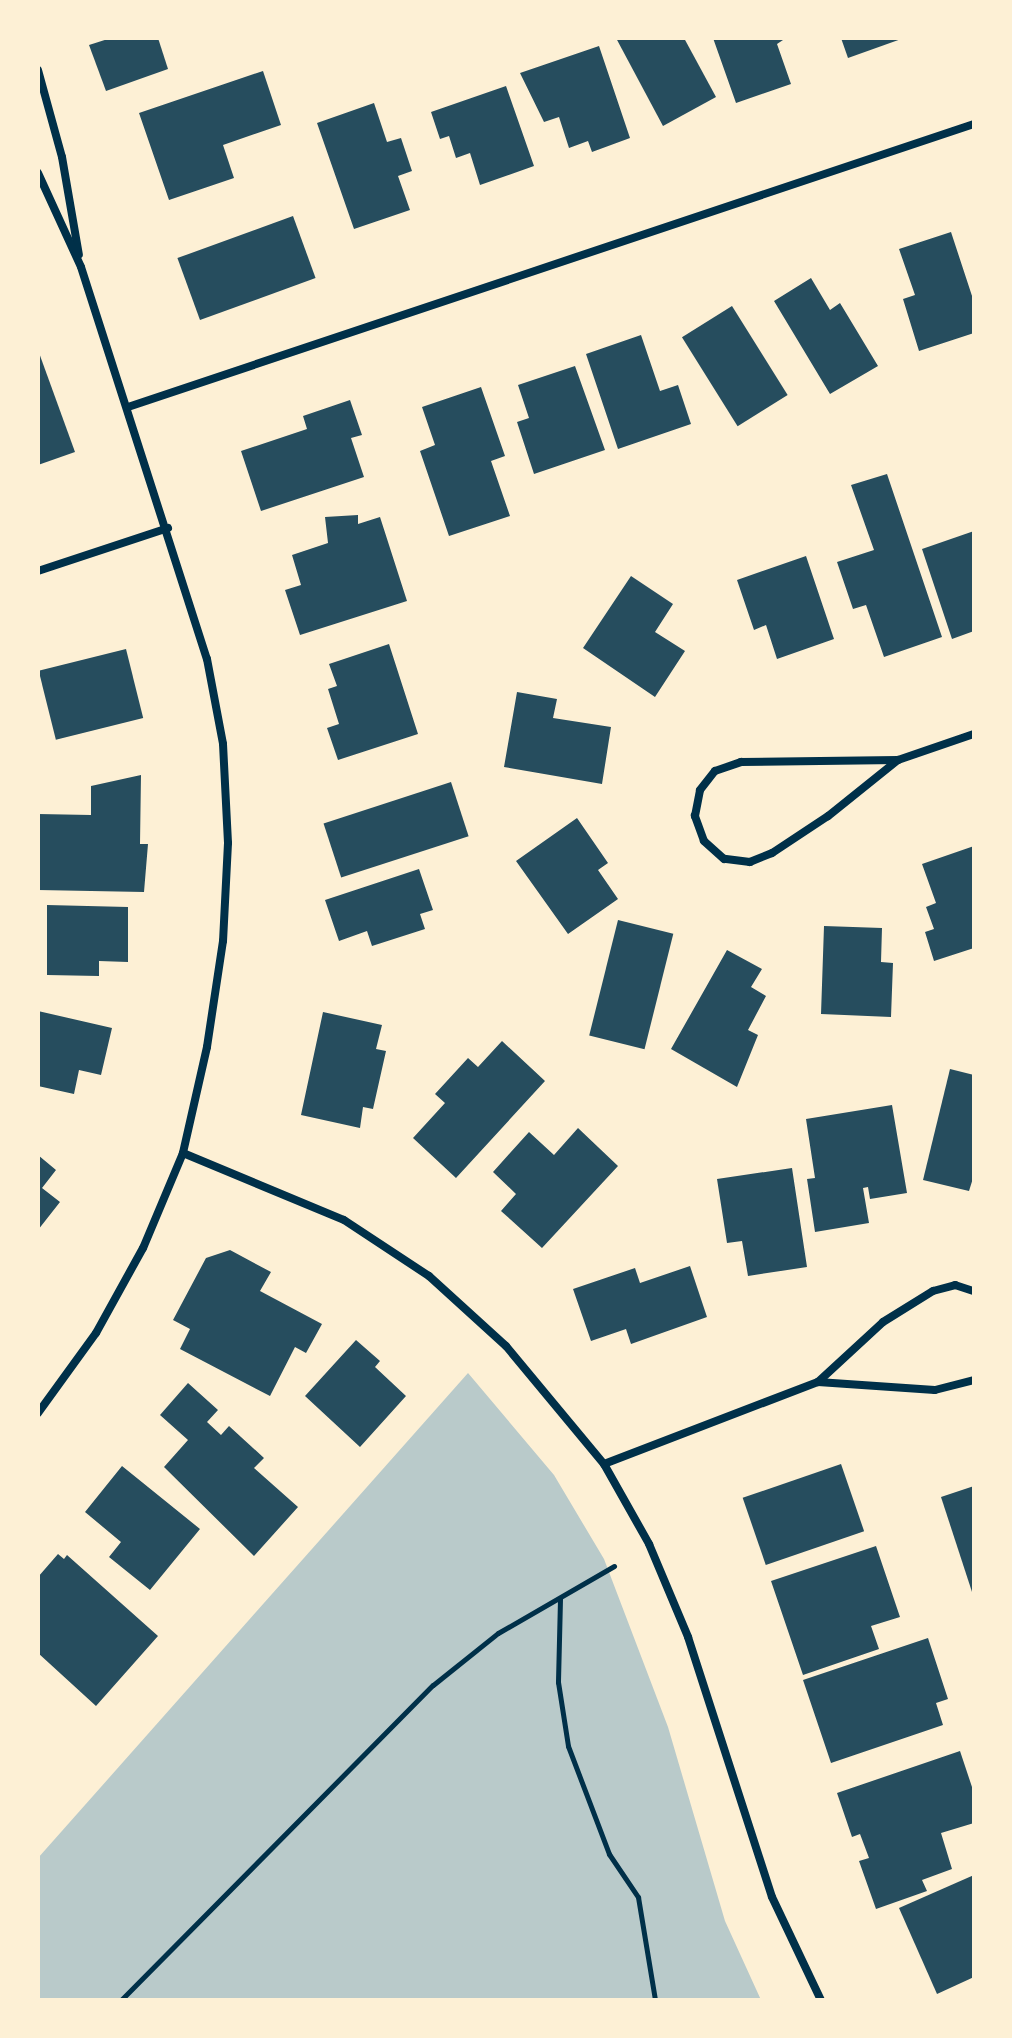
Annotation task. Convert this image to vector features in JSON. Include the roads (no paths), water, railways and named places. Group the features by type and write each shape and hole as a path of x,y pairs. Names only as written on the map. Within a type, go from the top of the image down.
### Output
{"street":[{"path":"38,70 62,157 81,267"},
{"path":"128,407 974,124"},
{"path":"38,173 81,267 168,528 210,673 223,744 228,843 221,956 207,1047 183,1153 143,1248 96,1333 38,1413"},
{"path":"38,571 168,528"},
{"path":"898,760 798,757 741,762 715,771 700,790 695,816 704,841 724,859 750,862 772,853 898,760 974,734"},
{"path":"183,1153 344,1220 429,1276 506,1346 604,1464 649,1544 688,1637 772,1897 821,2000"},
{"path":"604,1464 818,1382 907,1305 955,1285 974,1291"},
{"path":"818,1382 935,1390 974,1380"}]}
